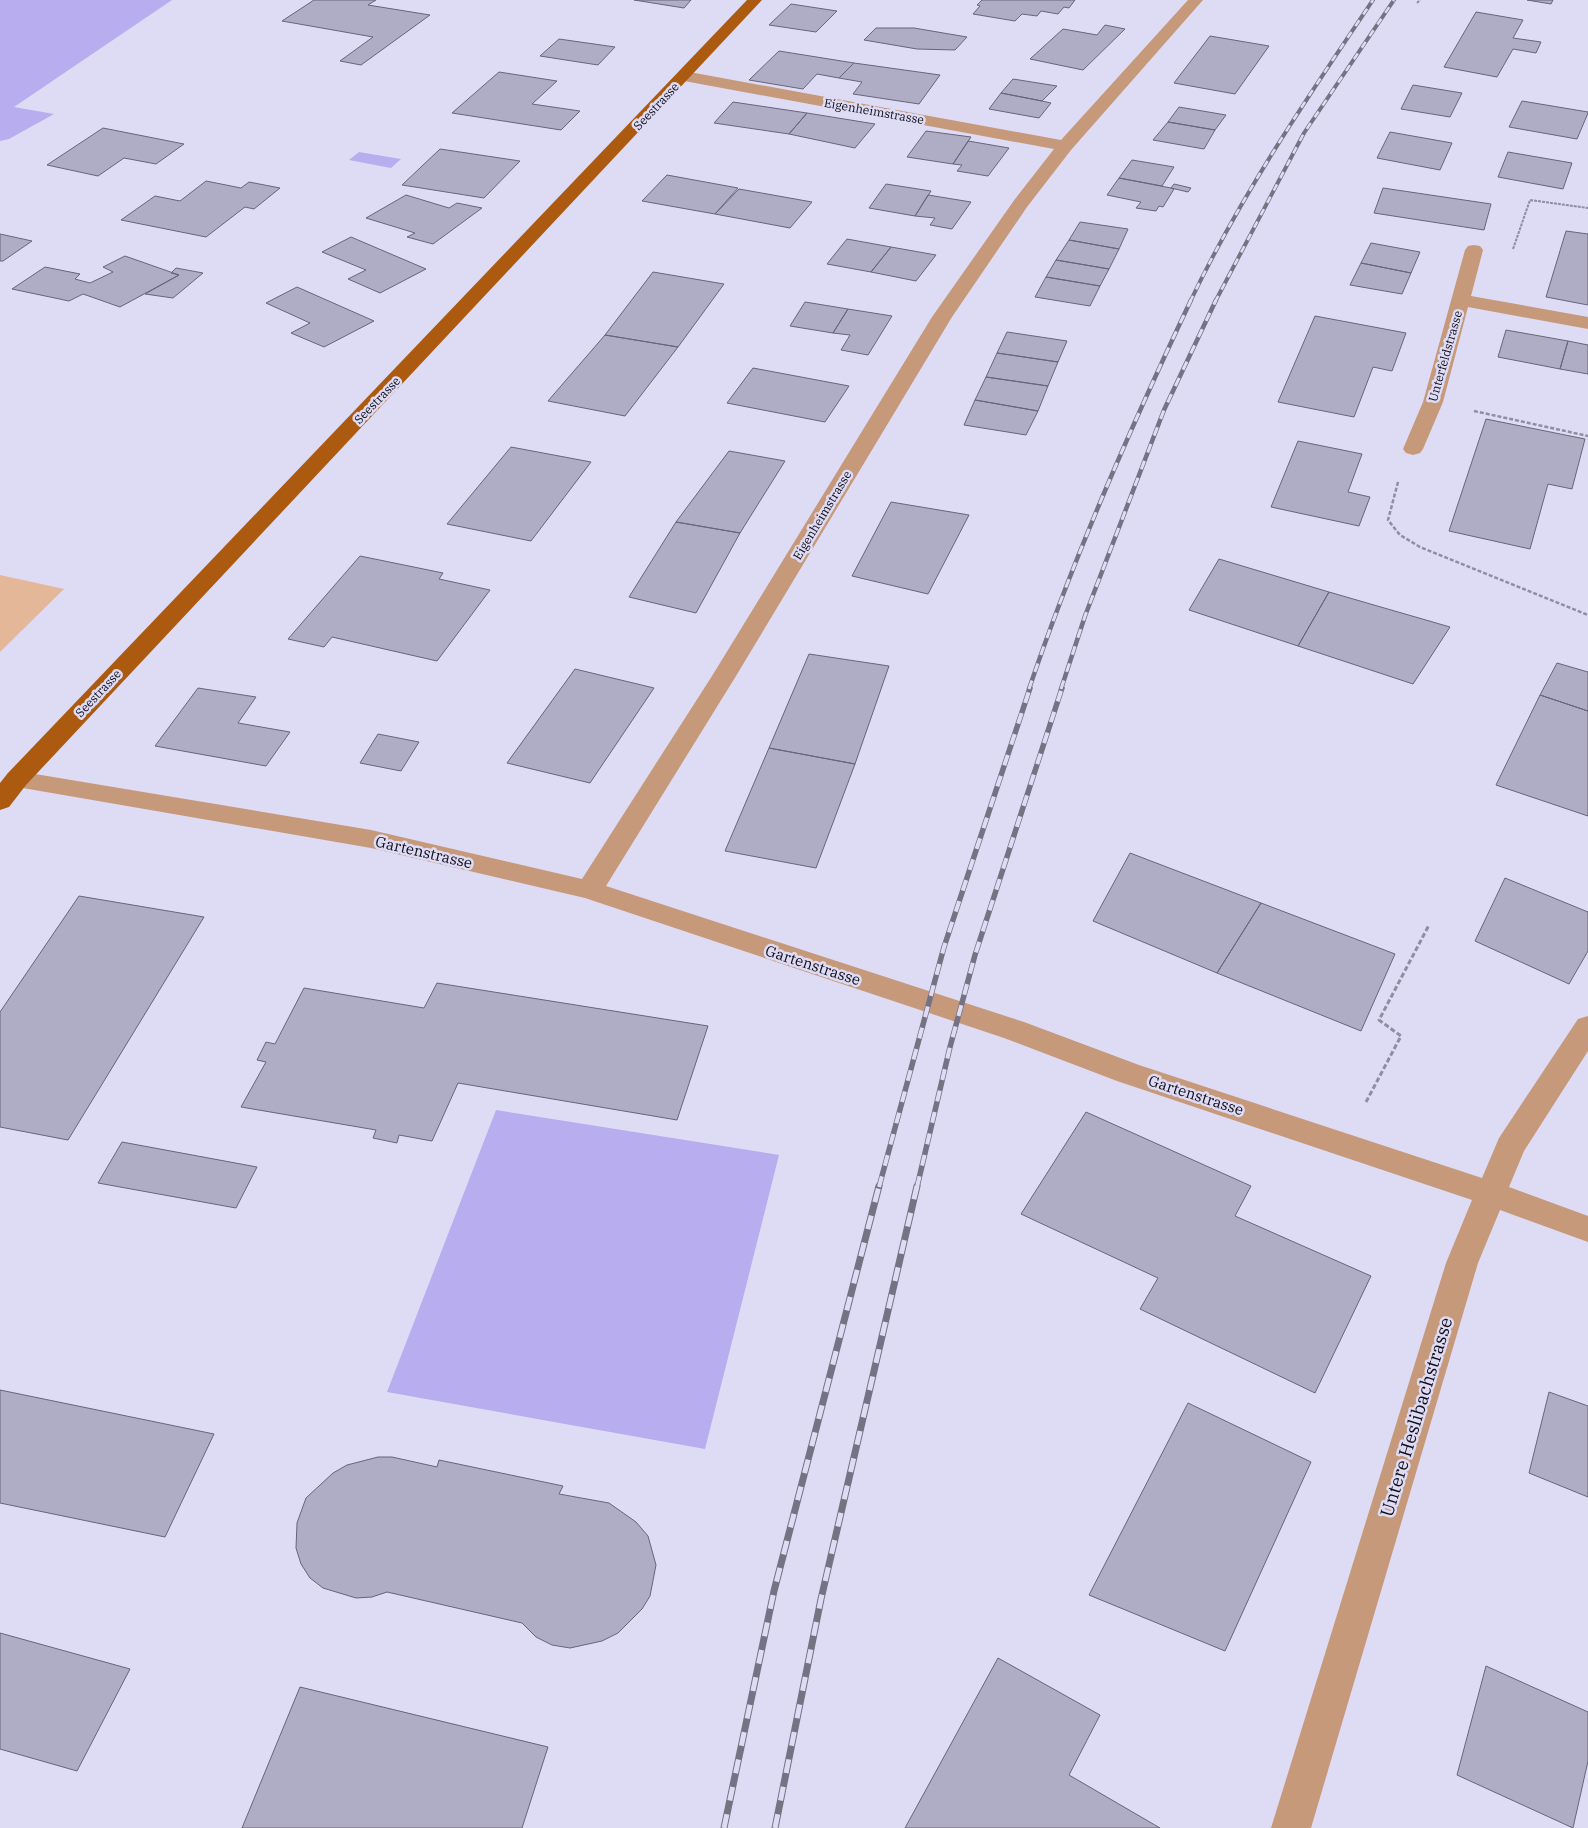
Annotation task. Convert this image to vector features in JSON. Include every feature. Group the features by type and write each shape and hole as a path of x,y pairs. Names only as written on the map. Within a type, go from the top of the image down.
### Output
{"main road":[{"name":"Seestrasse","path":"0,801 17,779 755,0"}],"street":[{"name":"Eigenheimstrasse","path":"589,890 729,667 942,317 1021,203 1065,146 1196,0"},
{"name":"Eigenheimstrasse","path":"684,76 1065,146"},
{"path":"1461,300 1474,250"},
{"name":"Unterfeldstrasse","path":"1413,449 1433,402 1461,300 1588,323"},
{"name":"Gartenstrasse","path":"17,779 370,839 589,890 1014,1030 1128,1072 1490,1193 1588,1229"},
{"name":"Untere Heslibachstrasse","path":"1292,1828 1462,1263 1510,1147 1588,1027"}],"path":[{"path":"1417,3 1420,0"},
{"path":"1474,250 1511,257 1530,200 1588,208"},
{"path":"1433,402 1588,436"},
{"path":"1413,449 1407,454 1389,511 1388,520 1400,536 1420,547 1588,615"},
{"path":"1366,1102 1400,1036 1379,1020 1430,925"}],"shaded area":[{"path":"0,0 172,0 14,107 54,114 9,139 0,141"},
{"path":"359,152 401,159 391,168 349,160"},
{"path":"0,575 64,589 0,652"},
{"path":"496,1110 779,1155 705,1449 387,1392"}],"building":[{"path":"314,0 376,0 368,5 430,15 361,65 340,61 373,37 282,21"},
{"path":"634,0 691,0 684,8"},
{"path":"982,0 1075,0 1069,8 1064,7 1058,14 1041,11 1037,16 1022,14 1015,21 973,14 980,6 977,5"},
{"path":"1527,0 1553,0 1551,4"},
{"path":"791,4 837,11 816,32 769,25"},
{"path":"1476,12 1523,20 1513,38 1541,42 1536,53 1513,49 1497,77 1444,67"},
{"path":"1105,25 1125,29 1083,70 1030,59 1063,29 1097,35"},
{"path":"876,28 914,28 967,37 955,50 917,49 864,40"},
{"path":"1210,36 1269,46 1235,94 1174,83"},
{"path":"559,39 615,47 598,65 540,56"},
{"path":"779,51 854,63 839,78 817,74 803,89 749,80"},
{"path":"854,63 940,75 919,104 853,94 862,82 839,78"},
{"path":"499,72 557,81 532,104 580,111 561,130 452,113"},
{"path":"1013,79 1057,86 1042,101 1001,93"},
{"path":"1413,85 1462,93 1450,117 1401,109"},
{"path":"1001,93 1051,103 1039,118 989,109"},
{"path":"1522,101 1588,113 1577,139 1509,127"},
{"path":"733,102 807,113 789,134 714,123"},
{"path":"1179,107 1226,115 1215,130 1168,122"},
{"path":"807,113 875,124 855,148 789,134"},
{"path":"1168,122 1215,130 1204,149 1153,140"},
{"path":"103,128 184,144 156,164 124,158 98,176 47,165"},
{"path":"926,131 971,137 953,164 907,157"},
{"path":"1390,132 1452,143 1440,170 1377,158"},
{"path":"968,141 1009,148 988,176 957,171 962,165 953,164"},
{"path":"440,149 520,161 484,198 402,185"},
{"path":"1508,152 1572,163 1563,189 1498,177"},
{"path":"1132,160 1174,167 1162,186 1119,178"},
{"path":"667,175 738,188 715,214 642,201"},
{"path":"1119,178 1174,189 1163,207 1159,206 1156,211 1136,208 1141,202 1107,195"},
{"path":"206,181 241,188 249,182 280,188 254,209 245,207 206,237 121,220 155,196 180,201"},
{"path":"886,184 931,191 915,216 869,208"},
{"path":"1174,184 1191,188 1188,192 1171,188"},
{"path":"1383,188 1491,204 1484,230 1374,213"},
{"path":"739,189 812,202 790,228 715,214"},
{"path":"406,195 449,208 457,203 482,208 433,244 407,237 415,233 366,218"},
{"path":"928,195 971,202 952,229 930,225 935,218 915,216"},
{"path":"1080,222 1128,229 1119,249 1069,240"},
{"path":"1566,231 1588,234 1588,305 1546,297"},
{"path":"0,234 32,241 3,261 0,261"},
{"path":"351,237 426,269 380,293 348,279 366,270 322,252"},
{"path":"847,239 891,247 871,272 827,264"},
{"path":"1069,240 1119,249 1109,269 1056,260"},
{"path":"1371,243 1420,252 1411,273 1361,263"},
{"path":"891,247 936,255 916,281 871,272"},
{"path":"125,256 179,275 120,307 83,294 69,301 12,289 45,267 80,274 75,279 90,283 113,272 103,267"},
{"path":"1056,260 1109,269 1100,286 1046,277"},
{"path":"1361,263 1411,273 1402,294 1350,285"},
{"path":"176,268 203,273 173,298 145,294 179,275 171,273"},
{"path":"653,272 724,284 678,347 605,335"},
{"path":"1046,277 1100,286 1090,306 1035,297"},
{"path":"297,287 374,321 324,347 291,333 310,323 266,303"},
{"path":"805,302 848,309 833,333 790,326"},
{"path":"848,309 892,316 868,355 841,350 850,335 833,333"},
{"path":"1315,316 1406,333 1392,371 1373,367 1354,417 1278,402"},
{"path":"1506,330 1568,341 1560,369 1498,357"},
{"path":"1007,332 1067,341 1058,362 997,353"},
{"path":"605,335 678,347 625,416 548,401"},
{"path":"1568,341 1588,345 1588,374 1560,369"},
{"path":"997,353 1058,362 1048,386 986,377"},
{"path":"753,368 849,386 825,422 727,403"},
{"path":"986,377 1048,386 1038,411 975,400"},
{"path":"975,400 1038,411 1026,435 964,425"},
{"path":"1486,419 1585,439 1572,489 1548,484 1530,549 1449,531"},
{"path":"1298,441 1362,454 1348,492 1370,497 1359,526 1271,507"},
{"path":"511,447 591,462 531,541 447,524"},
{"path":"729,451 785,461 740,533 676,522"},
{"path":"891,502 969,515 928,594 852,576"},
{"path":"676,522 740,533 696,613 629,597"},
{"path":"360,556 443,573 439,579 490,590 437,661 332,637 324,647 288,639"},
{"path":"1219,559 1329,592 1298,646 1189,610"},
{"path":"1329,592 1450,627 1413,684 1298,646"},
{"path":"809,654 889,666 855,764 769,748"},
{"path":"1557,663 1588,672 1588,711 1540,695"},
{"path":"575,669 654,688 590,783 507,763"},
{"path":"198,688 256,697 238,723 290,732 266,766 155,746"},
{"path":"1540,695 1588,711 1588,816 1496,785"},
{"path":"378,734 419,742 401,771 360,763"},
{"path":"769,748 855,764 816,868 725,851"},
{"path":"1130,853 1261,903 1217,973 1093,921"},
{"path":"1505,878 1588,912 1588,951 1569,984 1475,941"},
{"path":"79,896 204,917 68,1140 0,1127 0,1012"},
{"path":"1261,903 1395,954 1361,1031 1217,973"},
{"path":"437,983 708,1026 677,1120 458,1083 432,1141 399,1135 397,1143 373,1138 376,1130 241,1107 266,1062 257,1060 266,1042 275,1044 304,988 424,1008"},
{"path":"1086,1112 1251,1186 1235,1216 1371,1276 1315,1393 1140,1309 1158,1278 1021,1214"},
{"path":"122,1142 257,1167 236,1208 98,1183"},
{"path":"0,1390 214,1434 165,1537 0,1503"},
{"path":"1549,1392 1588,1406 1588,1497 1529,1473"},
{"path":"1188,1403 1311,1462 1225,1651 1089,1595"},
{"path":"378,1457 392,1457 437,1467 439,1460 563,1486 559,1494 609,1503 636,1522 648,1536 656,1565 650,1596 642,1609 618,1633 602,1641 570,1648 552,1645 536,1637 522,1623 387,1592 372,1597 356,1598 323,1588 310,1578 301,1564 296,1548 297,1523 306,1498 333,1473 347,1465"},
{"path":"0,1633 130,1669 77,1771 0,1749"},
{"path":"998,1658 1100,1715 1069,1775 1160,1828 905,1828"},
{"path":"1486,1666 1588,1712 1588,1761 1573,1828 1457,1775"},
{"path":"300,1687 548,1747 522,1828 242,1828"}],"railway":[{"path":"1191,300 1253,185 1373,0"},
{"path":"1216,301 1304,133 1394,0"},
{"path":"1029,689 1046,639 1104,492 1191,300"},
{"path":"1061,689 1085,616 1164,410 1216,301"},
{"path":"879,1187 944,947 1030,688"},
{"path":"917,1187 950,1047 975,955 1062,688"},
{"path":"724,1828 774,1591 879,1186"},
{"path":"775,1828 821,1599 917,1186"}]}
